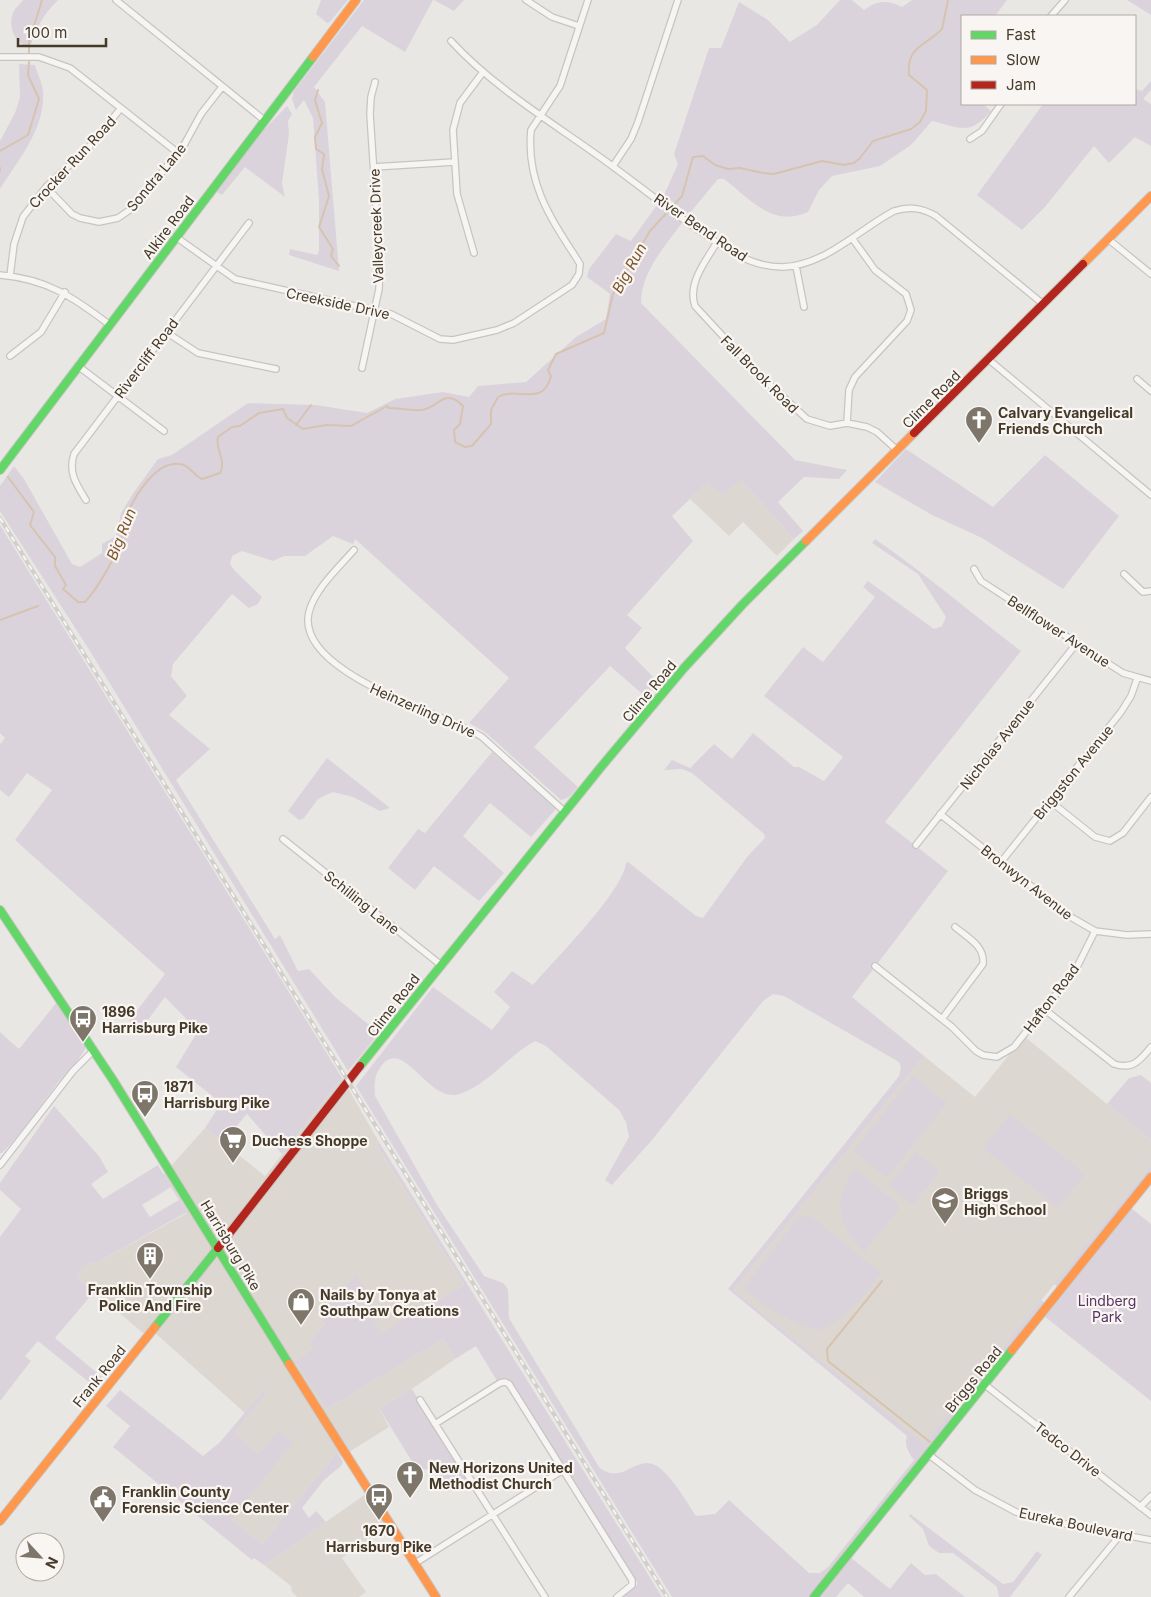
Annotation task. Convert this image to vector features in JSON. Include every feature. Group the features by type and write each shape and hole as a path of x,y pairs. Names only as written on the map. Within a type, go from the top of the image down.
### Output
{"main road":[{"name":"Alkire Road","path":"0,470 356,0"},
{"name":"Clime Road","path":"218,1248 441,965 705,644 1151,196"},
{"name":"Harrisburg Pike","path":"0,910 94,1050 436,1597"},
{"name":"Briggs Road","path":"814,1597 1151,1178"},
{"name":"Frank Road","path":"0,1521 218,1248"}],"street":[{"path":"116,0 264,120"},
{"path":"526,0 552,17 579,26"},
{"path":"542,115 560,86 588,0"},
{"path":"612,166 631,139 638,122 678,0"},
{"path":"1052,15 1065,0"},
{"name":"River Bend Road","path":"451,41 483,72 717,242 754,263 796,266 819,258 894,211 902,208 920,208 936,216 1043,304"},
{"path":"0,58 39,57 58,62 81,75 178,153"},
{"path":"474,253 457,194 453,130 456,112 465,94 483,72"},
{"name":"Valleycreek Drive","path":"362,368 374,310 380,267 370,114 371,97 375,82"},
{"name":"Sondra Lane","path":"46,186 72,214 90,221 109,221 118,218 134,207 178,153 201,114 222,87"},
{"path":"970,140 982,130 1000,105"},
{"name":"Crocker Run Road","path":"10,276 14,244 19,225 34,201 46,186 93,143 122,108"},
{"name":"Creekside Drive","path":"176,237 216,267 239,281 398,316 440,339 466,338 514,323 572,285 579,274 580,264 542,202 536,184 530,139 531,130 542,115"},
{"path":"374,167 454,162"},
{"name":"Rivercliff Road","path":"86,500 72,474 71,463 74,454 249,223"},
{"path":"847,423 848,390 854,377 907,321 911,310 906,294 875,270 852,238"},
{"path":"1108,239 1151,274"},
{"name":"Fall Brook Road","path":"717,242 693,287 692,297 695,306 756,372 801,414 823,425 830,426 847,423 872,429 897,450"},
{"path":"796,266 804,307"},
{"path":"0,275 38,281 65,292 110,325"},
{"path":"10,356 41,332 65,292"},
{"path":"166,332 198,353 276,369"},
{"path":"988,360 1151,495"},
{"path":"78,366 164,432"},
{"path":"1137,379 1151,391"},
{"name":"Heinzerling Drive","path":"354,550 311,605 310,634 316,643 358,680 381,693 468,728 482,737 565,812"},
{"name":"Bellflower Avenue","path":"974,569 981,581 1123,673 1138,679 1151,681"},
{"path":"1124,574 1143,592 1151,591"},
{"name":"Nicholas Avenue","path":"916,845 1077,643"},
{"name":"Briggston Avenue","path":"1001,862 1121,712 1131,696 1138,679"},
{"path":"1050,801 1095,837 1110,841 1122,833 1151,798"},
{"name":"Bronwyn Avenue","path":"940,814 1069,916 1095,931 1127,936 1151,934"},
{"name":"Schilling Lane","path":"283,839 441,965"},
{"path":"942,1019 983,964 981,949 955,927"},
{"name":"Hafton Road","path":"875,966 942,1019 983,1055 990,1057 1003,1055 1021,1039 1076,969 1095,931"},
{"path":"1044,1009 1114,1064 1124,1067 1135,1065 1151,1046"},
{"path":"0,1165 73,1071 94,1050"},
{"path":"435,1424 500,1383 506,1382 509,1384 632,1580 630,1587 617,1597"},
{"name":"Tedco Drive","path":"984,1384 1151,1515"},
{"path":"420,1400 545,1597"},
{"name":"Eureka Boulevard","path":"928,1454 983,1495 1016,1512 1044,1520 1151,1540"},
{"path":"414,1564 563,1470"},
{"path":"1140,1507 1151,1496"},
{"path":"1069,1597 1120,1534"}],"shaded area":[{"path":"741,480 794,539 777,556 743,522 729,536 690,499 708,482"},
{"name":"Briggs High School","path":"1024,1036 1151,1140 1151,1165 924,1445 734,1290 924,1056 975,1097"},
{"path":"342,1078 379,1142 376,1144 464,1285 382,1334 356,1294 320,1320 324,1324 310,1341 327,1409 443,1339 455,1359 412,1389 379,1408 389,1427 341,1457 337,1452 262,1544 232,1519 259,1454 235,1433 267,1393 264,1390 245,1413 154,1332 149,1338 77,1277 88,1263 98,1262 187,1213 163,1175 205,1128 265,1176"},
{"path":"373,1489 395,1522 342,1558 366,1592 359,1597 297,1597 292,1592 291,1586 264,1565"}],"green space":[{"path":"23,0 58,0 41,22 30,48 17,39 11,24 14,11"},
{"path":"321,0 348,0 330,22 327,23 316,14"},
{"path":"364,0 433,0 405,52 362,26 314,87 325,102 339,271 289,255 290,249 317,255 319,251 319,201 313,118 304,100 296,110 292,99 294,91"},
{"path":"434,0 464,0 454,11"},
{"path":"840,0 852,0 864,10 874,4 883,2 902,7 912,0 1007,0 996,15 961,15 961,105 984,105 991,111 984,119 971,127 958,128 932,121 911,145 880,166 832,176 819,190 808,212 795,216 773,214 763,209 724,179 718,179 689,214 664,195 678,164 674,154 709,48 721,48 739,2 768,20 790,42 817,25"},
{"path":"1127,0 1151,0 1151,15"},
{"path":"19,64 35,65 43,91 43,105 40,118 29,143 0,189 0,141 15,113 20,97"},
{"path":"1151,81 1151,90 1143,99 1151,104 1151,146 1135,137 1109,163 1094,146 1045,207 1022,230 977,195 1042,105 1136,105 1136,89 1142,91"},
{"path":"287,106 292,114 288,121 289,134 282,183 285,197 245,167 222,195 217,192 255,139"},
{"path":"657,205 682,223 649,271 642,292 641,303 795,460 847,470 839,479 804,477 778,502 803,531 794,539 741,480 723,495 708,482 672,516 693,541 627,615 642,628 625,648 658,682 646,697 610,666 534,747 578,787 569,797 561,800 485,732 469,723 509,678 355,539 353,544 333,536 305,556 284,556 273,561 242,551 232,556 230,564 235,571 262,597 258,604 249,608 232,594 173,664 171,676 187,696 169,715 210,749 176,780 275,939 280,935 298,971 309,969 335,997 379,1033 348,1071 88,648 0,511 0,486 14,466 24,479 72,564 80,567 102,553 102,544 116,536 121,513 158,459 172,455 248,403 316,405 367,413 395,399 443,392 469,397 478,386 526,382 576,337 606,319 610,294 587,277 589,269 616,234 631,241"},
{"path":"906,449 993,507 1045,455 1119,516 1063,589 982,538 932,515 875,482"},
{"path":"0,525 342,1078 282,1154 247,1114 223,1142 205,1128 221,1103 176,1067 198,1031 165,997 141,1029 129,1021 165,974 15,840 52,790 27,773 9,797 0,790 0,744 5,738 0,733"},
{"path":"875,539 894,552 1021,651 885,822 948,871 852,997 924,1056 734,1290 924,1444 956,1405 956,1415 810,1597 672,1597 356,1086 433,987 492,1030 510,1007 494,992 512,971 533,985 601,908 622,876 628,862 696,916 703,918 747,857 765,838 764,834 692,773 682,769 664,770 672,760 690,768 714,744 732,759 753,733 794,767 799,767 824,781 843,757 764,696 803,647 823,662 875,597 863,587 868,581 934,629 942,626 946,617 918,574 872,543","holes":["773,994 784,996 899,1062 901,1068 899,1076 728,1289 907,1436 906,1446 914,1460 828,1567 820,1573 809,1573 729,1500 715,1514 696,1516 673,1482 657,1466 642,1463 615,1473 607,1472 599,1467 509,1318 508,1289 503,1283 484,1276 437,1205 375,1096 375,1079 378,1072 383,1064 391,1059 400,1060 409,1065 438,1090 449,1095 460,1094 490,1077 516,1054 535,1041 546,1046 619,1110 626,1122 629,1137 605,1180 612,1185 652,1140 763,1001"]},
{"path":"492,752 556,809 531,837 490,803 463,836 504,873 479,901 434,866 415,890 388,868 418,829 425,833"},
{"path":"327,758 390,808 380,811 353,797 333,792 318,799 304,818 299,820 288,811"},
{"path":"57,1002 86,1047 22,1130 0,1153 0,1032 19,1049"},
{"path":"1141,1075 1151,1083 1151,1140 1107,1104 1129,1078"},
{"path":"913,1076 947,1103 887,1178 853,1151"},
{"path":"54,1106 99,1156 108,1172 91,1184 103,1199 158,1165 171,1187 142,1205 150,1217 179,1200 187,1212 98,1262 88,1263 77,1277 94,1292 55,1338 102,1377 95,1387 38,1341 25,1356 31,1361 0,1401 0,1237 21,1209 0,1190 0,1183"},
{"path":"1010,1114 1085,1174 1058,1208 983,1148"},
{"path":"379,1142 662,1597 622,1597 637,1585 637,1582 513,1386 505,1380 497,1381 476,1346 455,1359 443,1339 327,1409 296,1362 312,1349 310,1341 324,1324 320,1320 355,1275 364,1288 356,1294 382,1333 464,1285 376,1144"},
{"path":"916,1152 940,1171 913,1205 888,1185"},
{"path":"1151,1165 1151,1172 1059,1288 1054,1284"},
{"path":"855,1169 898,1204 899,1209 864,1252 848,1233 841,1213 843,1192"},
{"name":"Lindberg Park","path":"1131,1208 1151,1224 1151,1401 1044,1316"},
{"path":"811,1216 881,1273 853,1307 835,1322 817,1330 777,1313 744,1287 799,1217"},
{"path":"1041,1300 1044,1302 1043,1308 973,1396 962,1398"},
{"path":"412,1389 468,1479 448,1492 434,1471 416,1468 379,1408"},
{"path":"120,1390 203,1456 220,1442 264,1390 267,1393 235,1433 259,1454 279,1430 293,1442 232,1519 262,1544 337,1452 343,1462 341,1466 324,1480 302,1508 309,1518 316,1511 326,1522 264,1565 254,1558 252,1560 113,1447 130,1426 106,1406"},
{"path":"910,1514 1003,1584 1013,1582 1037,1551 1042,1555 1010,1597 999,1597 997,1587 953,1553 939,1553 929,1546 923,1529 909,1516"},
{"path":"850,1557 890,1589 911,1563 925,1575 936,1574 965,1597 864,1597 848,1583 836,1597 819,1597"}],"waterway":[{"path":"29,53 29,42 42,0"},
{"name":"Big Run","path":"8,477 34,512 30,525 55,557 55,566 66,585 63,589 78,602 85,602 99,584 118,550 126,517 134,500 154,474 171,464 183,465 202,479 220,473 222,460 218,447 218,437 232,427 240,426 259,413 283,409 287,418 303,429 326,425 351,426 387,406 389,408 421,410 432,407 446,398 451,398 463,406 460,424 454,430 455,442 465,447 472,446 491,424 491,410 498,397 505,394 536,394 542,391 547,386 551,376 548,370 556,354 604,333 613,294 650,231 682,196 693,157 703,156 715,165 728,169 740,168 774,174 822,161 844,165 854,163 873,141 911,129 920,122 926,111 927,90 909,75 909,65 918,47 942,29 948,0"},
{"path":"0,151 28,135 39,99 28,75 29,62"},
{"path":"318,90 315,100 322,123 315,137 316,149 324,154 322,169 329,196 319,227 333,249 331,256 339,266"},
{"path":"296,425 311,405"},
{"name":"Big Run","path":"0,620 38,606"},
{"path":"882,1281 827,1349 828,1361 930,1442"}],"railway":[{"path":"0,518 667,1597"}],"traffic: fast":[{"path":"0,470 313,57"},
{"path":"360,1066 601,767 684,668 743,604 806,541"},
{"path":"0,910 113,1080 289,1364"},
{"path":"155,1327 218,1248"},
{"path":"814,1597 1012,1350"}],"traffic: slow":[{"path":"313,57 356,0"},
{"path":"1083,264 1151,196"},
{"path":"806,541 914,433"},
{"path":"1012,1350 1151,1177"},
{"path":"0,1521 155,1327"},
{"path":"289,1364 436,1597"}],"traffic: jam":[{"path":"914,433 1083,264"},
{"path":"218,1248 360,1066"}],"place":[{"name":"Calvary Evangelical Friends Church","path":"979,444"},
{"name":"1896 Harrisburg Pike","path":"83,1043"},
{"name":"1871 Harrisburg Pike","path":"145,1118"},
{"name":"Duchess Shoppe","path":"233,1164"},
{"name":"Briggs High School","path":"945,1225"},
{"name":"Franklin Township Police And Fire","path":"150,1280"},
{"name":"Nails by Tonya at Southpaw Creations","path":"301,1326"},
{"name":"New Horizons United Methodist Church","path":"410,1499"},
{"name":"1670 Harrisburg Pike","path":"379,1521"},
{"name":"Franklin County Forensic Science Center","path":"103,1523"}]}
